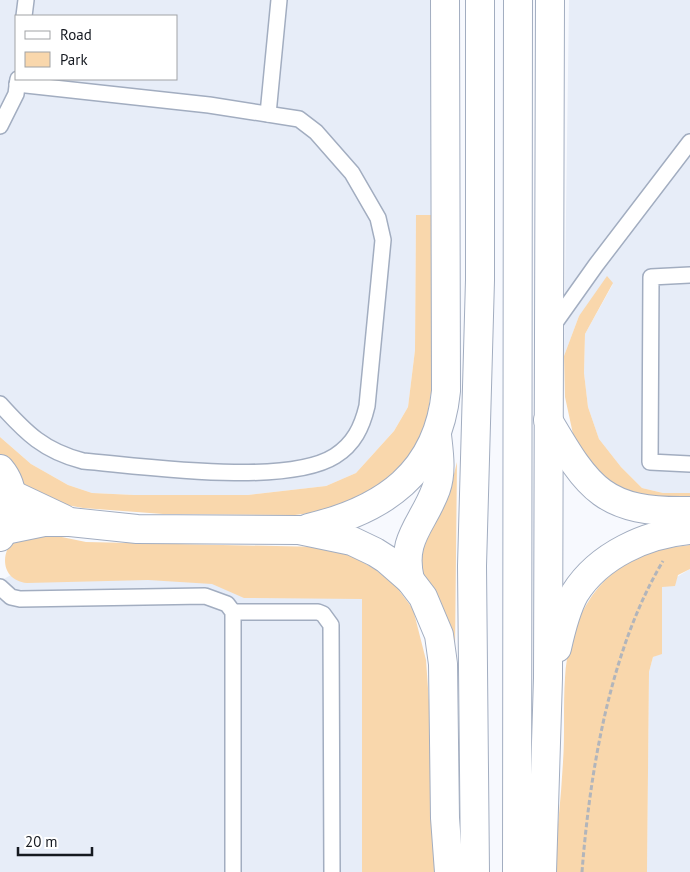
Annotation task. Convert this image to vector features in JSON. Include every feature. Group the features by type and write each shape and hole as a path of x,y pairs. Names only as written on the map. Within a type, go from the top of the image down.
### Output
{"main road":[{"path":"410,580 407,562 409,545 431,502 439,477 437,435 446,390 445,0"},
{"path":"475,872 472,566 480,280 480,0"},
{"path":"517,872 518,0"},
{"path":"542,872 548,678 550,0"},
{"path":"548,420 576,464 597,490 608,498 624,505 644,510 690,511"},
{"path":"299,530 344,519 382,500 400,487 415,472 437,435"},
{"path":"0,469 8,482 12,506 2,533"},
{"path":"11,494 70,522"},
{"path":"2,533 44,522 70,522 137,530 299,530 338,538 364,546 386,559 410,580 429,608 442,650 444,818 449,872"},
{"path":"548,678 567,613 574,595 585,579 599,567 632,545 678,532"}],"lane":[{"path":"24,15 26,0"},
{"path":"268,114 279,0"},
{"path":"0,126 16,94 17,81 209,105 299,119 316,132 352,173 364,190 382,229 383,240 367,406 358,433 347,447 322,463 290,469 244,473 83,461 65,456 27,434 0,404"},
{"path":"548,332 596,265 689,145"},
{"path":"690,275 651,277 650,462 690,464"},
{"path":"0,587 11,597 20,599 205,596 218,599 227,604 233,612 233,872"},
{"path":"233,612 318,612 323,614 331,625 332,872"}],"path":[{"path":"582,872 594,759 620,664 642,600 678,532"}],"shaded area":[{"path":"0,0 432,0 431,215 416,216 415,350 408,407 394,431 356,473 326,486 248,495 92,493 68,485 31,464 0,437"},
{"path":"569,0 690,0 690,493 663,493 642,488 621,467 599,439 588,407 584,373 585,334 613,284 579,316 564,356"},
{"path":"44,557 213,568 379,601 425,872 0,872 0,581"},
{"path":"690,569 690,872 647,872 649,672 653,657 662,653 662,586"}],"green space":[{"path":"416,215 431,215 431,393 425,429 411,455 390,479 333,510 295,515 163,514 83,508 61,504 23,486 0,455 0,437 31,464 68,485 92,493 248,495 326,486 356,473 394,431 408,407 415,350"},
{"path":"607,276 613,283 585,334 584,373 588,407 599,439 621,467 642,488 663,493 690,493 690,504 626,499 587,464 573,434 565,397 564,356 579,316"},
{"path":"457,462 455,650 446,615 422,572 420,561 423,535 452,482"},
{"path":"27,535 52,535 86,542 320,547 353,556 376,570 395,585 413,609 426,660 441,872 362,872 362,599 244,598 212,584 148,580 27,583 12,577 8,572 5,559 9,545 14,539"},
{"path":"690,545 690,569 678,575 675,586 662,587 662,654 653,657 649,672 647,872 553,872 564,752 565,678 567,658 578,621 598,588 611,574 627,563 656,550"}]}
